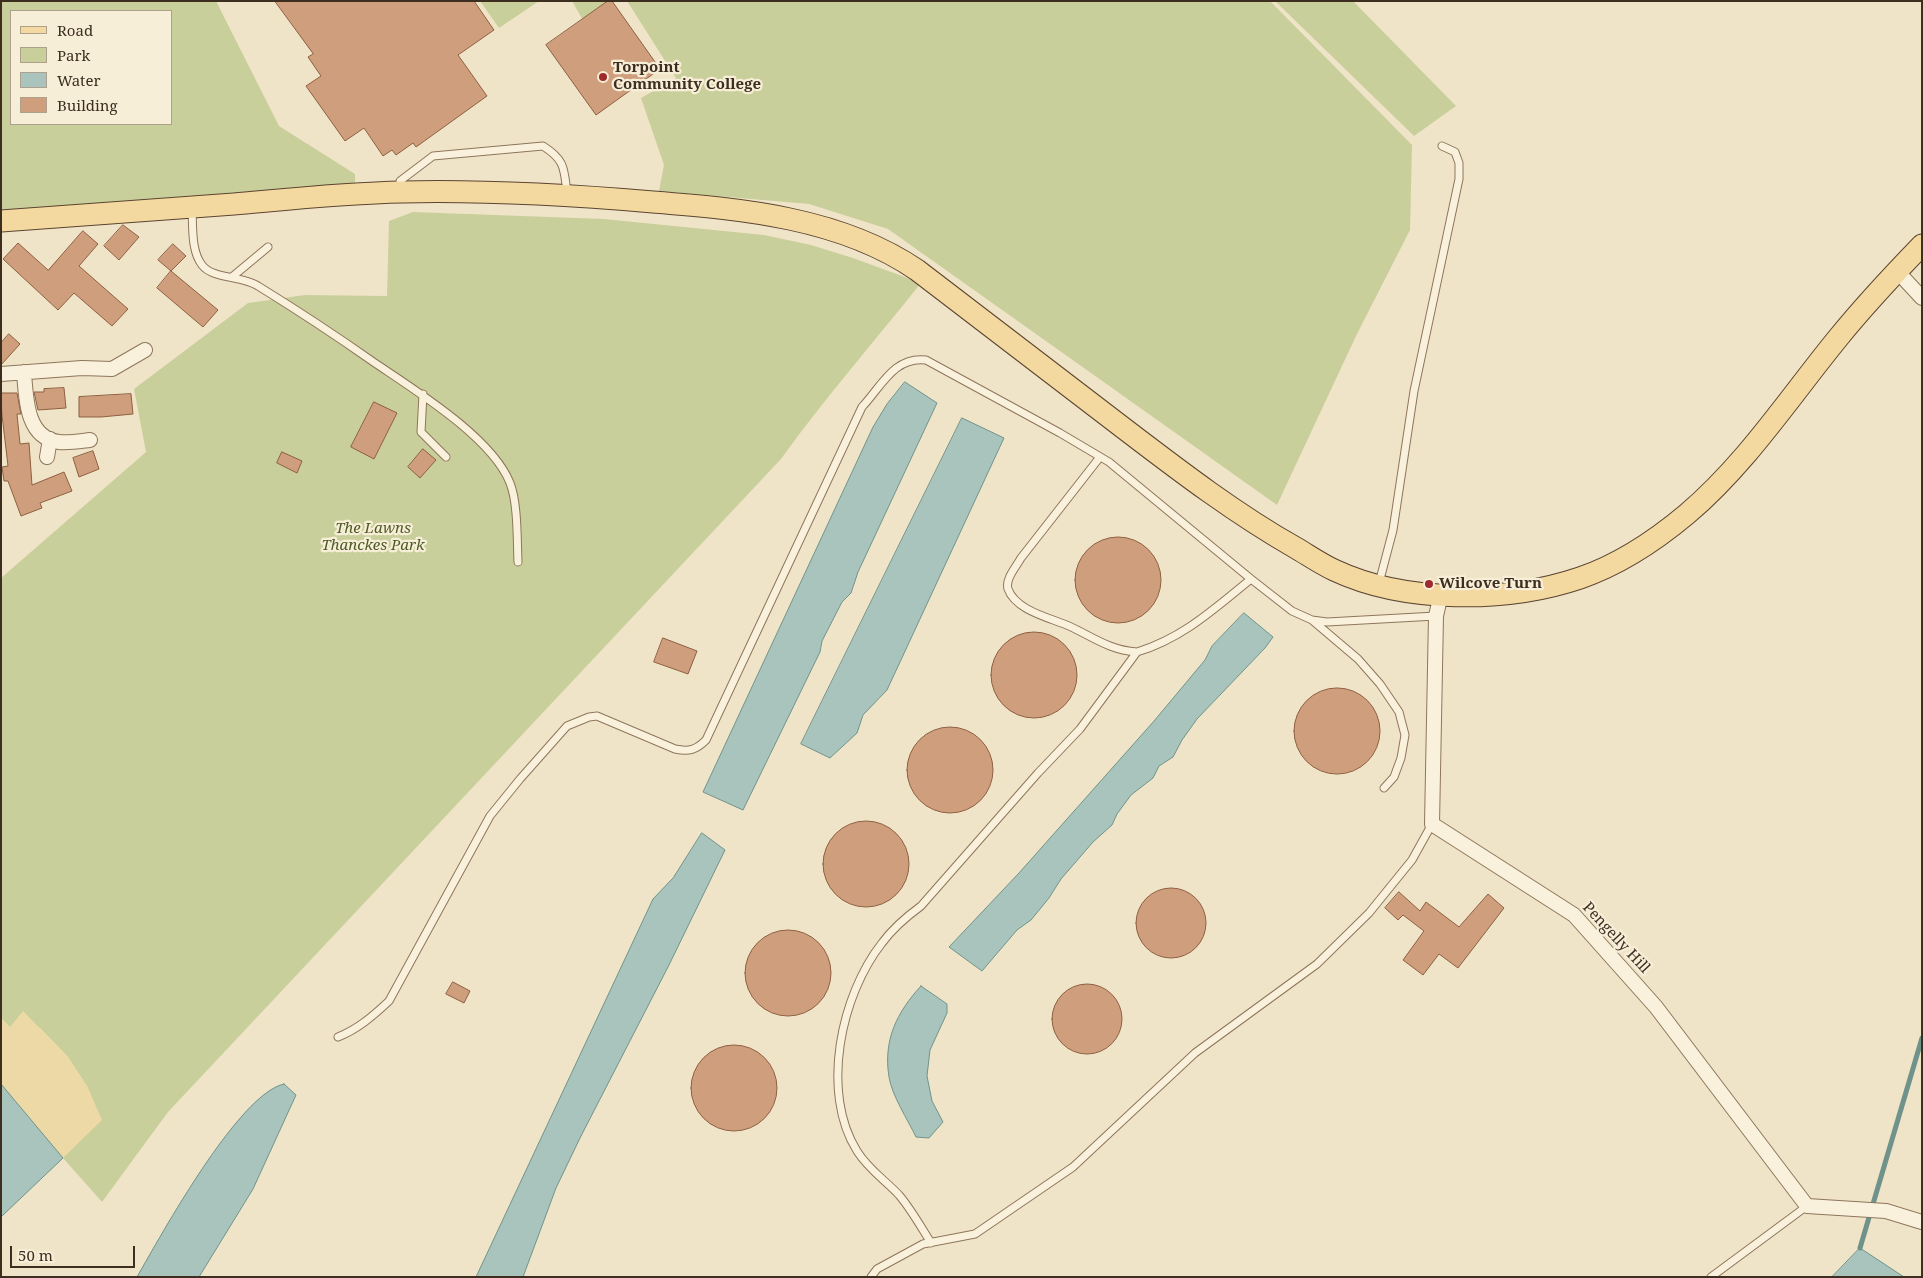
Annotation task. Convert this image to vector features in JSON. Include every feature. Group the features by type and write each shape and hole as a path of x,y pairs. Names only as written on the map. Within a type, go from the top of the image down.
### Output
{"main road":[{"path":"1,221 400,192 568,195 693,205 779,217 823,228 860,240 899,257 1207,492 1272,535 1334,570 1378,586 1441,594 1503,594 1581,578 1620,560 1653,539 1686,514 1715,488 1755,443 1838,338 1897,270 1922,245"}],"street":[{"path":"1897,270 1922,298"},
{"path":"1,374 82,368 112,369 145,350"},
{"path":"24,372 31,422 42,437 59,442 90,440"},
{"path":"47,457 50,439"},
{"path":"1432,824 1436,616 1441,594"},
{"name":"Pengelly Hill","path":"1432,824 1574,915 1656,1006 1807,1206"},
{"path":"1807,1206 1886,1211 1922,1222"}],"lane":[{"path":"400,192 400,181 433,156 543,146 556,154 564,166 568,195"},
{"path":"1378,586 1393,530 1414,391 1459,179 1458,163 1454,152 1442,146"},
{"path":"192,207 195,248 202,266 216,274 254,282 303,313 422,394 457,422 497,459 510,484 514,506 518,562"},
{"path":"232,277 268,247"},
{"path":"338,1036 350,1032 372,1018 389,1001 490,816 567,726 589,717 597,716 675,749 686,751 697,748 706,740 862,407 887,374 901,364 916,359 926,360 1109,462 1251,579 1292,611 1312,620 1358,659 1380,684 1399,712 1405,735 1401,758 1394,778 1384,788"},
{"path":"422,394 421,432 446,457"},
{"path":"1100,457 1010,576 1008,589 1013,597 1032,612 1070,626 1105,645 1137,652 1154,647 1182,632 1251,579"},
{"path":"1312,620 1327,622 1436,616"},
{"path":"931,1243 899,1196 860,1156 842,1116 839,1094 839,1054 844,1027 858,982 882,942 900,923 921,906 1038,773 1080,729 1137,652"},
{"path":"871,1277 877,1269 923,1244 975,1234 1074,1167 1195,1053 1317,964 1369,913 1412,860 1432,824"},
{"path":"1711,1277 1807,1206"}],"green space":[{"path":"1,1 216,1 279,126 355,174 355,186 1,212"},
{"path":"480,1 539,1 499,28"},
{"path":"572,1 616,1 584,22"},
{"path":"627,1 1270,1 1412,145 1410,230 1356,336 1277,505 888,229 809,204 659,191 664,165 641,98 676,78"},
{"path":"1275,1 1353,1 1456,106 1414,136"},
{"name":"The Lawns Thanckes Park","path":"413,212 604,219 764,235 811,245 921,283 832,392 781,459 168,1112 102,1202 63,1158 1,1217 1,1084 63,1157 88,1088 68,1057 40,1028 10,1027 1,1018 1,578 146,452 134,389 248,303 305,295 387,296 389,221"}],"sand":[{"path":"23,1011 68,1057 88,1088 102,1120 63,1158 1,1084 1,1018 10,1027"}],"water":[{"path":"905,382 937,403 858,572 851,593 842,602 822,641 820,652 743,810 703,792 873,427 887,404"},
{"path":"962,418 1004,438 887,690 863,715 857,733 830,758 801,744"},
{"path":"1244,613 1273,637 1265,648 1197,719 1173,757 1159,766 1153,778 1131,795 1117,814 1112,825 1093,842 1061,879 1049,898 1031,920 1017,930 982,971 949,947 1019,873 1154,721 1205,660 1212,646"},
{"path":"702,833 725,850 556,1188 523,1277 476,1277 653,899 673,878"},
{"path":"921,986 947,1004 947,1013 930,1050 927,1076 932,1101 943,1122 929,1138 916,1137 893,1092 888,1064 888,1051 894,1027 905,1006"},
{"path":"1,1084 63,1158 1,1217"},
{"path":"284,1084 296,1095 253,1189 199,1277 137,1277 182,1200 224,1138 245,1112 266,1093"},
{"path":"1860,1248 1904,1277 1832,1277"}],"building":[{"path":"275,1 474,1 494,30 458,55 487,96 416,147 413,143 396,155 392,150 383,156 364,128 345,141 306,86 321,76 308,57 313,54"},
{"path":"608,1 612,1 660,69 596,115 546,45"},
{"path":"123,225 139,237 119,260 104,246"},
{"path":"83,231 98,244 79,266 128,309 112,326 74,293 58,310 3,259 18,243 48,270"},
{"path":"173,244 186,256 171,271 158,260"},
{"path":"171,271 218,310 203,327 157,288"},
{"path":"9,334 20,344 1,365 1,343"},
{"path":"64,388 66,408 38,410 34,392 44,392 44,389"},
{"path":"1,393 17,393 21,414 17,414 20,444 29,443 32,485 64,472 72,491 40,503 42,508 21,516 8,481 4,481 2,467 8,466"},
{"path":"131,394 133,414 79,417 79,397"},
{"path":"374,402 397,413 374,459 351,447"},
{"path":"423,449 436,460 420,478 408,467"},
{"path":"93,451 99,469 79,477 73,458"},
{"path":"282,452 302,461 297,473 277,463"},
{"path":"1118,537 1135,540 1149,549 1158,563 1161,580 1158,597 1149,611 1135,620 1118,623 1101,620 1087,611 1078,597 1075,580 1078,563 1087,549 1101,540"},
{"path":"1034,632 1051,635 1065,644 1074,658 1077,675 1074,692 1065,706 1051,715 1034,718 1017,715 1003,706 994,692 991,675 994,658 1003,644 1017,635"},
{"path":"663,638 697,651 688,674 654,662"},
{"path":"1337,688 1354,691 1368,700 1377,714 1380,731 1377,748 1368,762 1354,771 1337,774 1320,771 1306,762 1297,748 1294,731 1297,714 1306,700 1320,691"},
{"path":"950,727 967,730 981,739 990,753 993,770 990,787 981,801 967,810 950,813 933,810 919,801 910,787 907,770 910,753 919,739 933,730"},
{"path":"866,821 883,824 897,833 906,847 909,864 906,881 897,895 883,904 866,907 849,904 835,895 826,881 823,864 826,847 835,833 849,824"},
{"path":"1171,888 1184,891 1196,898 1203,910 1206,923 1203,936 1196,948 1184,955 1171,958 1158,955 1146,948 1139,936 1136,923 1139,910 1146,898 1158,891"},
{"path":"1399,892 1420,911 1426,902 1459,927 1488,894 1504,908 1458,968 1439,954 1423,975 1403,960 1424,931 1403,915 1398,920 1385,908"},
{"path":"788,930 805,933 819,942 828,956 831,973 828,990 819,1004 805,1013 788,1016 771,1013 757,1004 748,990 745,973 748,956 757,942 771,933"},
{"path":"453,982 470,991 464,1003 446,994"},
{"path":"1087,984 1100,987 1112,994 1119,1006 1122,1019 1119,1032 1112,1044 1100,1051 1087,1054 1074,1051 1062,1044 1055,1032 1052,1019 1055,1006 1062,994 1074,987"},
{"path":"734,1045 751,1048 765,1057 774,1071 777,1088 774,1105 765,1119 751,1128 734,1131 717,1128 703,1119 694,1105 691,1088 694,1071 703,1057 717,1048"}],"waterway":[{"path":"1860,1248 1922,1038"}],"place":[{"name":"Torpoint Community College","path":"603,77"},
{"name":"Wilcove Turn","path":"1429,584"}]}
